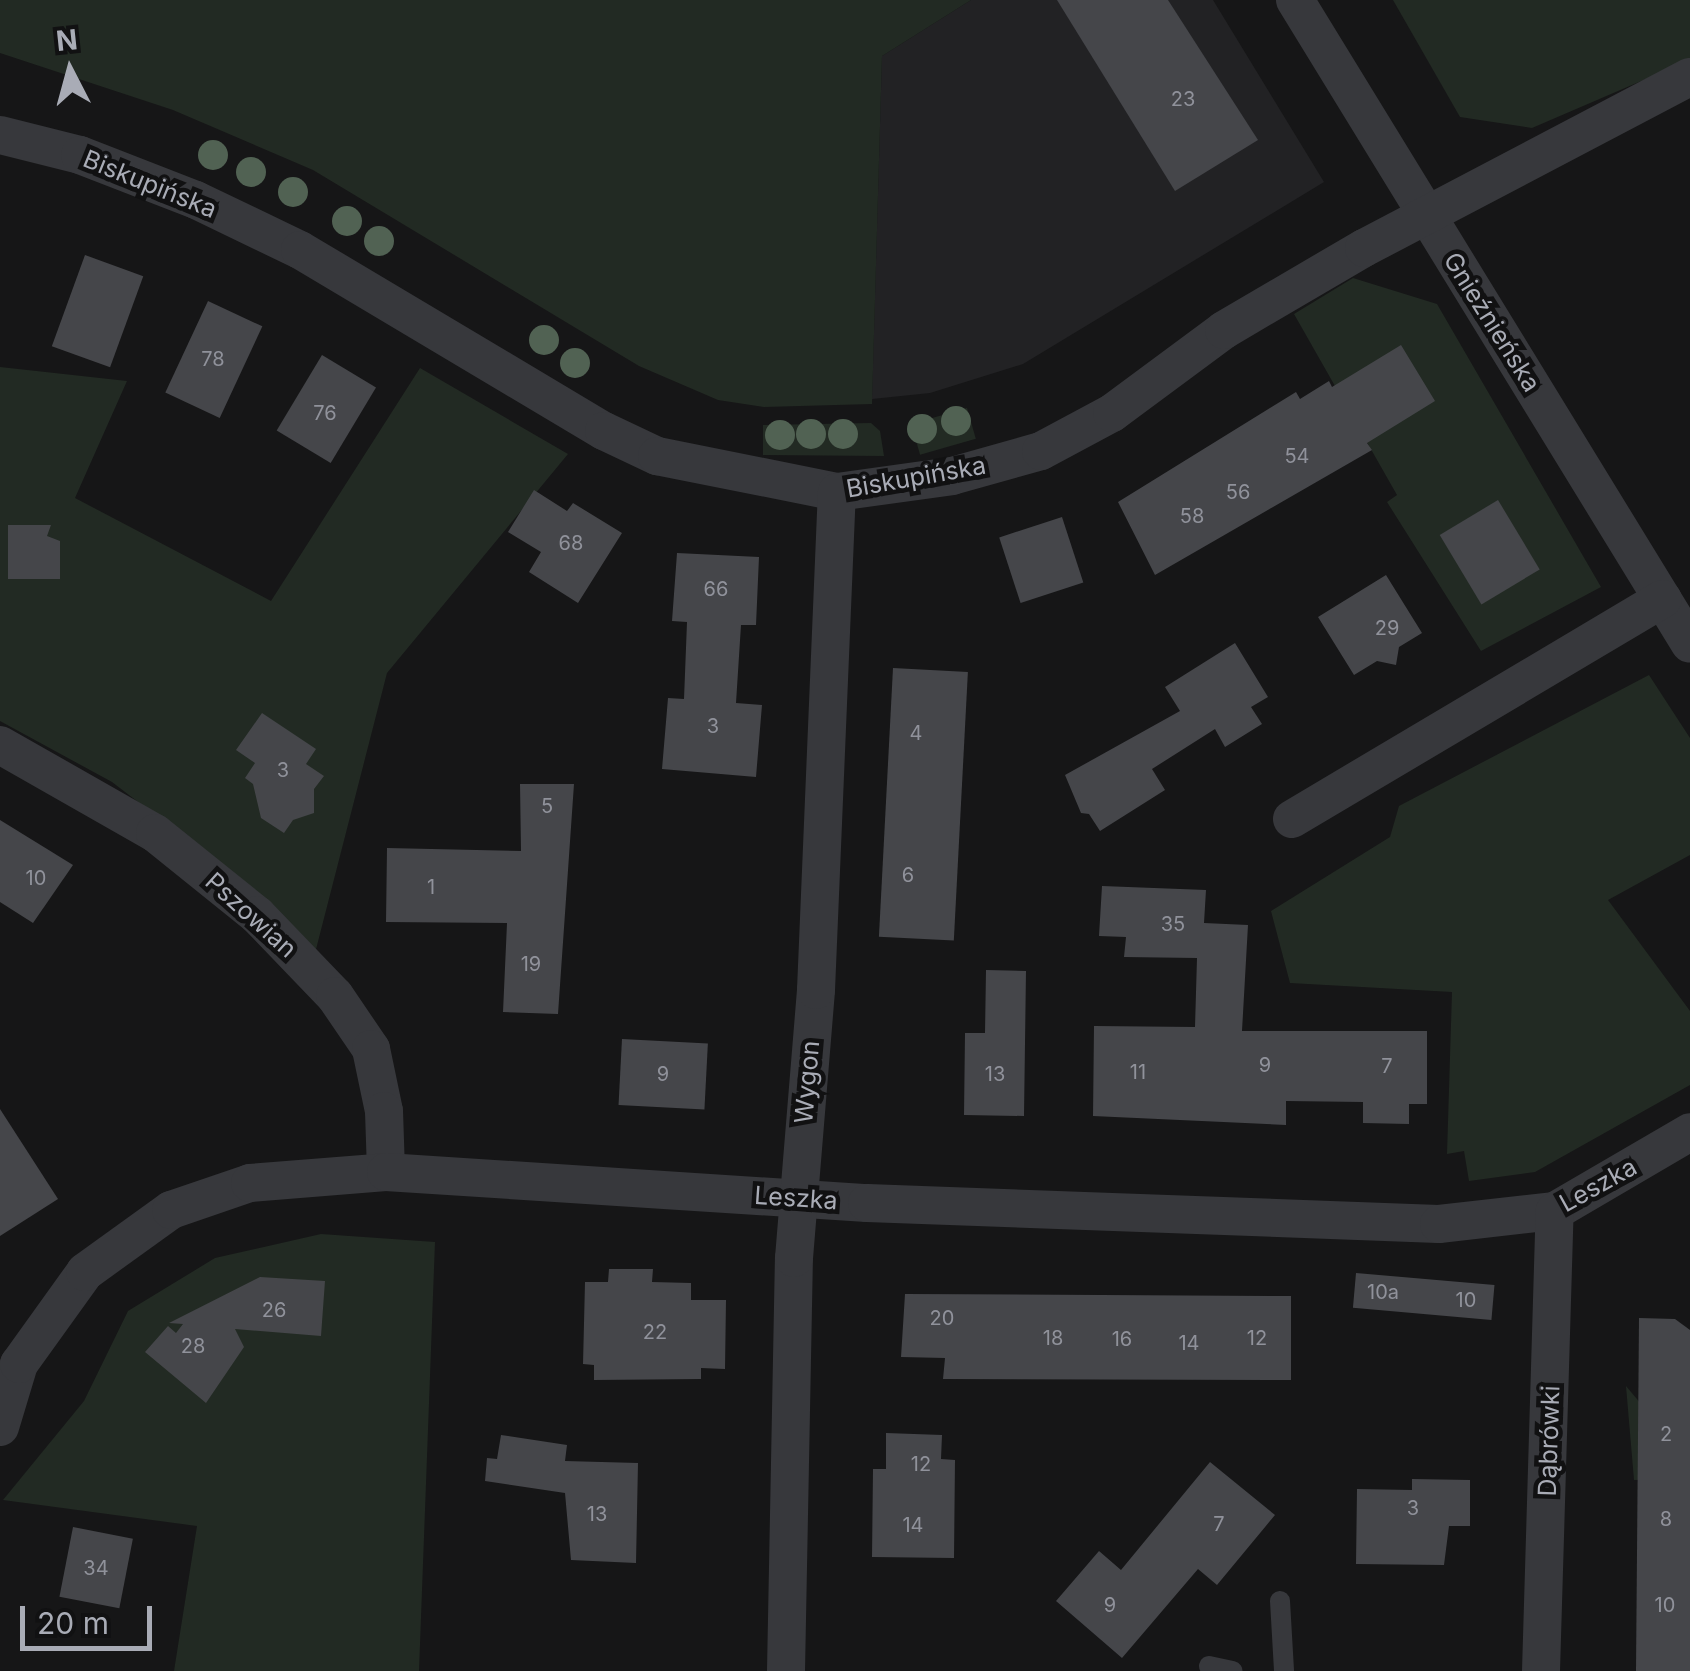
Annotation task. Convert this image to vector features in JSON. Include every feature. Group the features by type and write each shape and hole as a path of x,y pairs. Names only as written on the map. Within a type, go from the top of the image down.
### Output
{"street":[{"name":"Gnieźnieńska","path":"1295,0 1690,644"},
{"name":"Biskupińska","path":"0,135 80,155 283,242 604,431 657,456 838,492 952,476 1041,450 1112,413 1224,330 1426,216 1690,77"},
{"name":"Wygon","path":"786,1671 796,1197 816,990 838,492"},
{"path":"1292,819 1663,599"},
{"name":"Pszowian","path":"0,744 156,832 258,915 335,996 371,1049 384,1111 386,1172"},
{"name":"Leszka","path":"0,1427 9,1356 86,1272 171,1210 250,1183 386,1172 796,1197 1439,1224 1555,1211 1690,1132"},
{"name":"Dąbrówki","path":"1541,1671 1555,1211"}],"lane":[{"path":"1280,1601 1284,1671"},
{"path":"1209,1666 1232,1671"}],"shaded area":[{"path":"0,0 971,0 882,56 872,404 764,407 718,400 639,366 313,170 173,110 0,53"},
{"path":"971,0 1213,0 1324,182 1023,364 930,393 872,399 882,56"},
{"path":"1393,0 1690,0 1690,60 1532,128 1460,117"},
{"path":"1353,278 1437,304 1601,587 1481,651 1387,502 1397,495 1294,314"},
{"path":"0,367 127,381 75,498 271,601 420,368 568,454 387,673 313,961 270,903 112,782 0,721"},
{"path":"967,408 976,439 920,455 911,424"},
{"path":"871,423 880,431 884,456 763,455 763,425"},
{"path":"1649,675 1690,738 1690,855 1608,900 1690,1011 1690,1085 1535,1172 1469,1181 1464,1151 1447,1154 1452,992 1290,983 1271,911 1390,837 1399,806"},
{"path":"321,1234 435,1242 419,1671 174,1671 197,1526 3,1500 84,1401 128,1311 215,1258"},
{"path":"1626,1386 1684,1455 1690,1479 1634,1480"}],"building":[{"path":"1057,0 1168,0 1258,140 1175,191"},
{"path":"85,255 143,276 110,367 52,346"},
{"path":"208,301 262,326 220,418 165,393"},
{"path":"1401,345 1435,401 1367,443 1372,450 1155,575 1118,502 1296,392 1300,399 1329,381 1332,387"},
{"path":"322,355 376,387 331,463 277,430"},
{"path":"534,490 567,511 573,503 622,533 578,603 529,572 541,552 508,532"},
{"path":"1498,500 1540,569 1481,604 1440,535"},
{"path":"1062,517 1083,583 1021,603 999,537"},
{"path":"8,525 51,525 47,536 60,541 60,579 8,579"},
{"path":"677,553 759,557 756,625 741,625 736,703 762,705 756,777 662,769 668,698 684,699 687,622 672,621"},
{"path":"1386,575 1422,633 1399,647 1396,665 1377,661 1354,675 1318,617"},
{"path":"1235,643 1268,697 1251,707 1262,724 1225,747 1215,729 1152,769 1165,790 1100,831 1089,814 1081,813 1065,775 1180,711 1165,687"},
{"path":"893,668 968,672 954,941 879,937"},
{"path":"262,713 316,749 306,764 324,776 314,789 314,813 293,820 284,833 261,818 253,784 245,778 255,763 236,750"},
{"path":"520,784 574,784 558,1014 503,1012 507,923 386,922 387,848 521,851"},
{"path":"0,820 73,865 33,923 0,902"},
{"path":"1102,886 1206,890 1204,923 1248,925 1242,1031 1427,1031 1427,1104 1409,1104 1409,1124 1363,1123 1363,1102 1286,1101 1286,1125 1093,1116 1094,1026 1195,1027 1197,958 1124,957 1126,937 1099,936"},
{"path":"986,970 1026,971 1024,1116 964,1115 965,1033 985,1033"},
{"path":"622,1039 708,1044 704,1109 619,1105"},
{"path":"0,1109 58,1199 0,1236"},
{"path":"609,1269 653,1269 652,1282 691,1283 691,1300 726,1300 725,1369 701,1368 701,1379 594,1380 594,1365 583,1364 585,1282 608,1282"},
{"path":"1356,1273 1494,1285 1491,1320 1353,1308"},
{"path":"260,1277 325,1281 321,1336 235,1329 244,1347 206,1403 145,1352 168,1326 176,1333 183,1324 169,1323"},
{"path":"905,1294 1291,1296 1291,1380 943,1379 945,1358 901,1357"},
{"path":"1639,1318 1675,1319 1690,1330 1690,1671 1636,1671"},
{"path":"886,1433 942,1435 941,1459 955,1460 954,1558 872,1557 873,1469 886,1469"},
{"path":"501,1435 567,1445 565,1461 638,1463 636,1563 571,1560 565,1493 485,1481 487,1458 497,1459"},
{"path":"1210,1462 1275,1515 1217,1585 1198,1569 1122,1658 1056,1601 1099,1551 1121,1570"},
{"path":"1412,1479 1470,1480 1470,1526 1449,1526 1444,1565 1356,1564 1357,1489 1412,1490"},
{"path":"73,1527 133,1539 119,1608 59,1597"}]}
